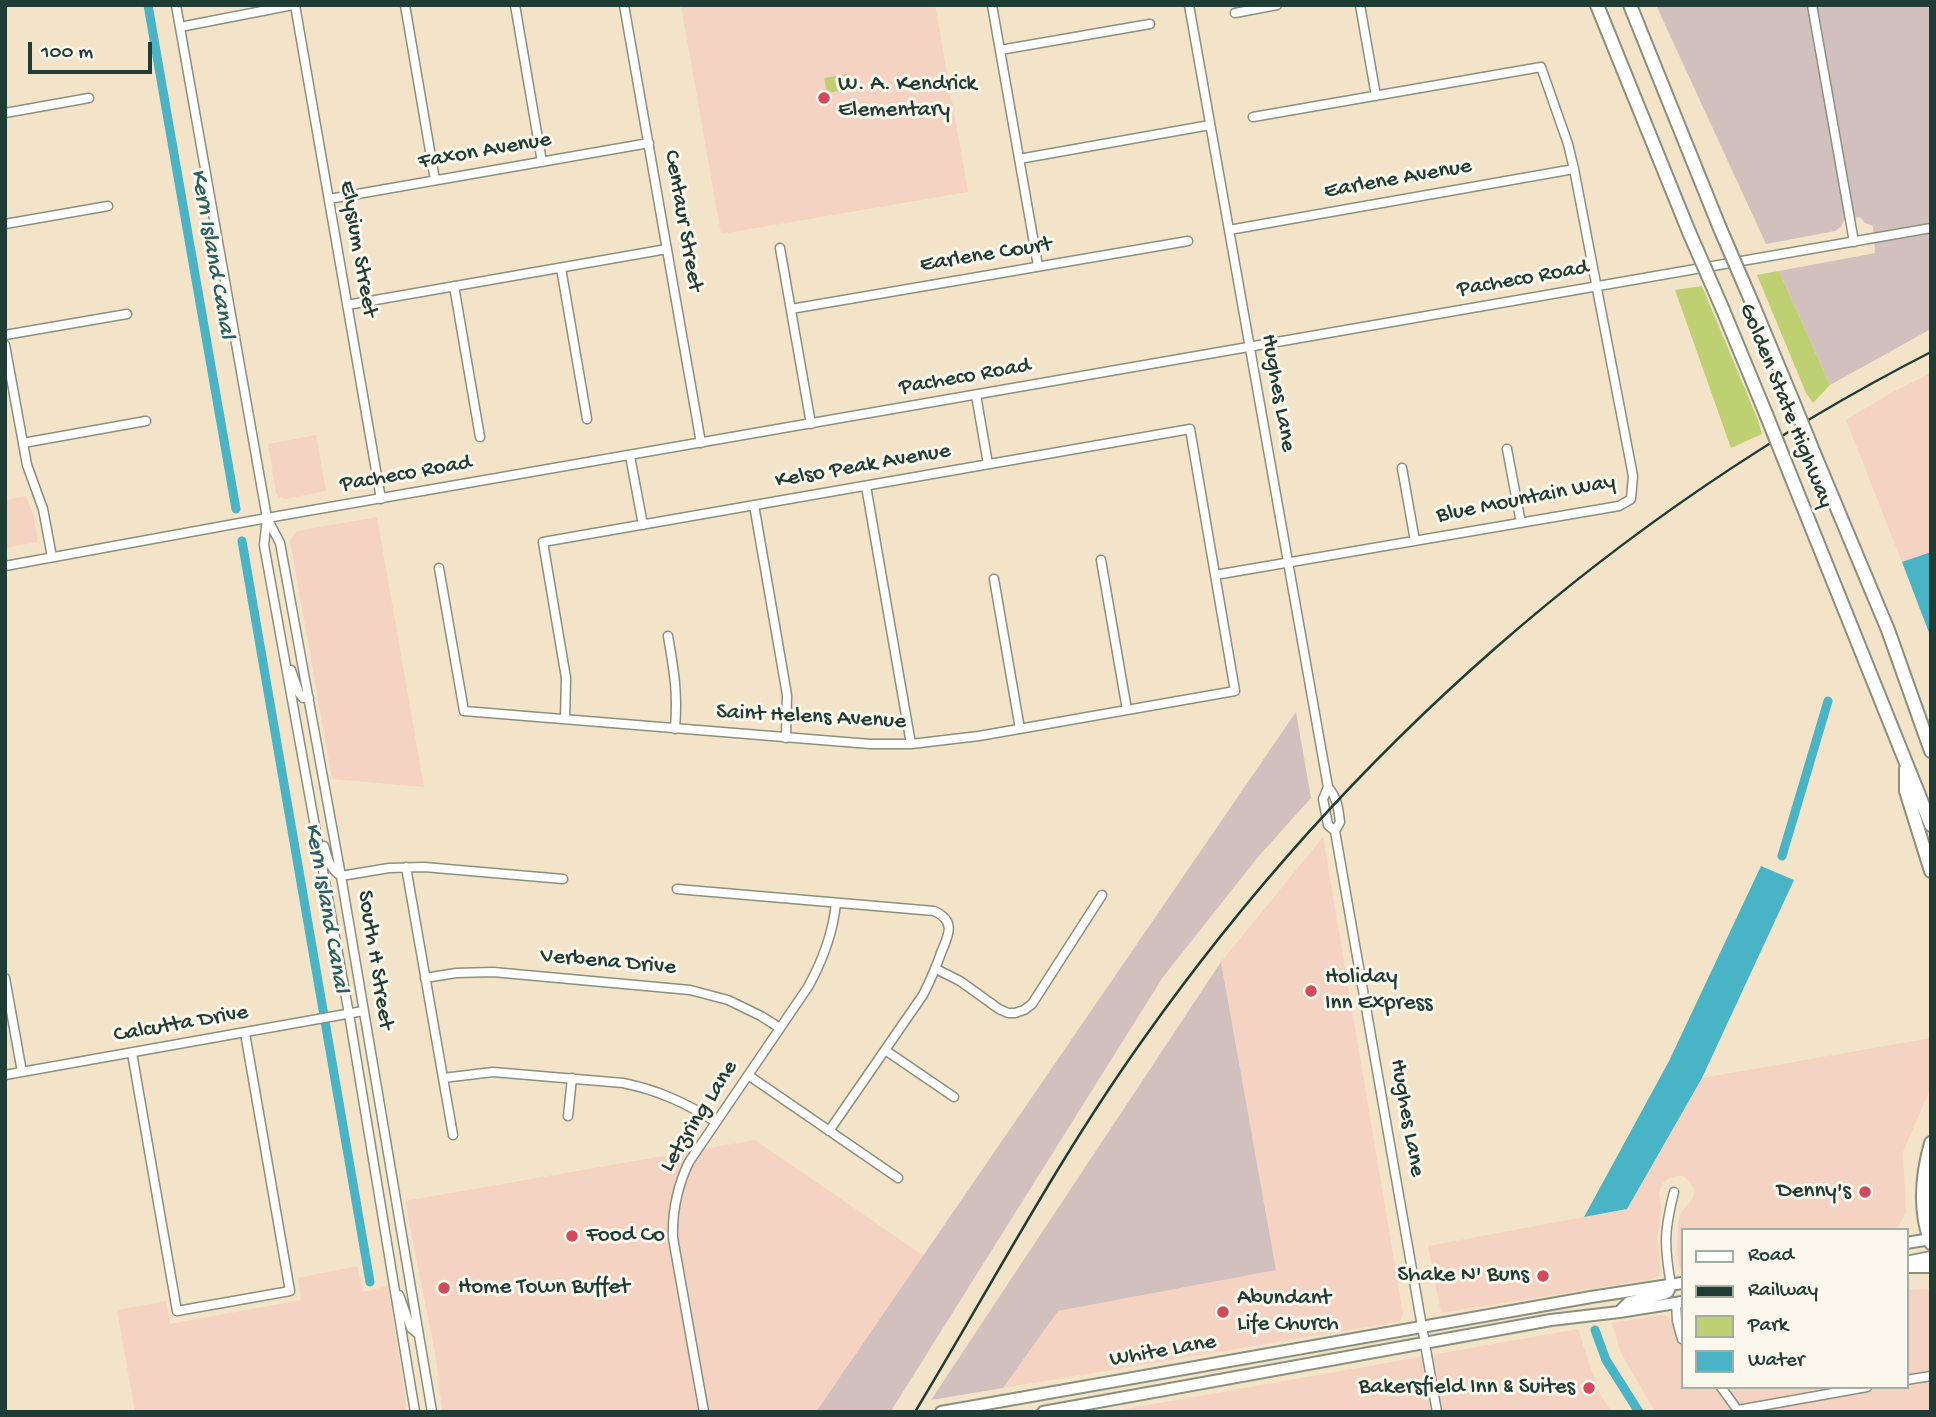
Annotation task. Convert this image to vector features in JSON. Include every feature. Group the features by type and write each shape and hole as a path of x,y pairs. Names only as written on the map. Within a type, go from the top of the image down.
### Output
{"highway":[{"name":"Golden State Highway","path":"1597,5 1766,414 1931,825"},
{"name":"Golden State Highway","path":"1630,5 1888,630 1931,751"},
{"path":"1906,762 1906,791 1931,871"},
{"path":"1930,1240 1924,1210 1923,1181 1931,1143"},
{"path":"1908,1264 1931,1266"}],"main road":[{"path":"1908,1243 1930,1240"},
{"path":"1908,1263 1931,1257"},
{"name":"White Lane","path":"941,1412 983,1408 1591,1297 1677,1284"},
{"path":"1619,1312 1629,1302 1664,1294 1677,1284"},
{"name":"White Lane","path":"1043,1412 1425,1342 1680,1300"}],"street":[{"name":"South H Street","path":"176,5 267,518 264,545 349,1014 415,1412"},
{"path":"180,27 294,5"},
{"name":"Elysium Street","path":"294,5 381,499"},
{"path":"405,5 435,180"},
{"path":"515,5 542,162"},
{"name":"Centaur Street","path":"625,5 701,443"},
{"path":"992,5 1038,266"},
{"name":"Hughes Lane","path":"1189,5 1328,787 1336,796 1340,822 1335,831 1437,1412"},
{"path":"1235,13 1277,5"},
{"path":"1360,5 1376,96"},
{"path":"1812,5 1854,242"},
{"path":"1000,50 1150,24"},
{"path":"1253,117 1541,67 1568,144 1596,287"},
{"path":"5,113 89,99"},
{"path":"1019,159 1210,125"},
{"name":"Faxon Avenue","path":"329,199 649,143"},
{"name":"Earlene Avenue","path":"1229,230 1574,169"},
{"path":"5,224 108,206"},
{"name":"Pacheco Road","path":"5,566 1931,228"},
{"name":"Earlene Court","path":"791,309 1188,241"},
{"path":"780,248 811,424"},
{"path":"348,305 667,249"},
{"path":"561,268 587,419"},
{"path":"454,286 480,438"},
{"name":"Blue Mountain Way","path":"1215,575 1619,506 1631,499 1633,476 1596,287"},
{"path":"5,335 127,314"},
{"path":"5,345 30,478 43,509 52,557"},
{"path":"976,395 988,464"},
{"path":"23,443 146,421"},
{"name":"Kelso Peak Avenue","path":"565,719 566,678 543,542 1190,429 1215,575"},
{"path":"1507,449 1521,523"},
{"path":"631,456 643,525"},
{"path":"1402,468 1415,541"},
{"path":"866,486 911,744"},
{"path":"754,505 787,695 786,738"},
{"name":"South H Street","path":"267,518 280,543 309,698 432,1412"},
{"path":"1101,560 1127,710"},
{"name":"Saint Helens Avenue","path":"439,568 464,711 870,744 949,740 1235,691 1215,575"},
{"path":"994,579 1020,729"},
{"path":"280,633 299,693 303,698 309,698"},
{"path":"668,636 677,690 675,729"},
{"name":"Hughes Lane","path":"1328,787 1323,799 1328,825 1335,831"},
{"path":"311,803 329,864 333,871 341,876 406,867 563,879"},
{"path":"406,867 453,1135"},
{"path":"677,889 934,911 943,915 948,924 949,938 923,995 829,1131"},
{"path":"936,969 960,981 999,1009 1015,1013 1024,1010 1032,1004 1102,895"},
{"name":"Letzring Lane","path":"704,1412 673,1238 673,1208 689,1162 821,964 830,937 836,903"},
{"name":"Verbena Drive","path":"425,978 475,972 690,990 736,1003 780,1028"},
{"path":"5,978 22,1072"},
{"name":"Calcutta Drive","path":"5,1075 363,1012"},
{"path":"132,1053 177,1311 290,1291 245,1033"},
{"path":"885,1050 954,1097"},
{"path":"443,1079 493,1072 642,1087 677,1099 716,1122"},
{"path":"748,1076 898,1178"},
{"path":"568,1116 572,1078"},
{"path":"1674,1192 1667,1221 1665,1251 1677,1284"},
{"path":"392,1273 411,1328 418,1334"},
{"path":"1680,1300 1677,1321 1680,1332"},
{"path":"1908,1380 1931,1376"},
{"path":"1722,1389 1738,1411 1856,1389"}],"shaded area":[{"name":"W. A. Kendrick Elementary","path":"681,5 935,5 968,192 721,234"},
{"path":"1656,5 1931,5 1931,329 1830,385 1779,271 1875,253 1873,226 1860,217 1844,220 1841,227 1835,231 1766,244"},
{"path":"1931,373 1931,552 1902,562 1846,420"},
{"path":"316,435 326,491 285,499 279,497 276,493 268,444"},
{"path":"26,496 33,514 38,542 5,548 5,500"},
{"path":"377,517 424,787 332,779 290,540 297,531"},
{"path":"1296,712 1311,798 1258,857 1163,977 891,1411 816,1412"},
{"path":"1323,837 1403,1314 1401,1320 1003,1388 1058,1311 1276,1270 1221,962"},
{"path":"1221,962 1276,1270 1058,1311 1003,1388 931,1400"},
{"path":"1931,1038 1931,1087 1903,1152 1906,1213 1897,1228 1680,1228 1680,1268 1677,1249 1680,1214 1693,1198 1694,1189 1683,1176 1676,1176 1663,1183 1659,1192 1661,1209 1658,1235 1661,1268 1659,1275 1653,1279 1441,1313 1428,1246 1627,1209 1702,1078"},
{"path":"755,1140 924,1256 816,1412 442,1412 436,1358 405,1201"},
{"path":"357,1266 363,1292 388,1286 406,1400 405,1412 135,1412 117,1310 166,1301 170,1324 301,1300 298,1278"},
{"path":"1931,1289 1931,1412 1655,1412 1621,1353 1612,1323 1661,1315 1668,1316 1672,1323 1680,1321 1680,1389 1908,1389 1908,1290"},
{"path":"1578,1329 1599,1393 1612,1412 1109,1412"}],"green space":[{"path":"847,74 849,89 827,93 824,78"},
{"path":"1779,271 1830,385 1813,403 1806,393 1757,275"},
{"path":"1702,286 1762,434 1731,448 1675,290"}],"water":[{"path":"1931,552 1931,638 1902,562"},
{"path":"1761,866 1794,880 1702,1078 1627,1209 1584,1217 1669,1061"}],"waterway":[{"name":"Kern Island Canal","path":"148,5 236,509"},
{"name":"Kern Island Canal","path":"242,541 370,1282"},
{"path":"1782,856 1828,701"},
{"path":"1595,1330 1606,1360 1639,1412"}],"railway":[{"path":"915,1412 1053,1178 1142,1041 1222,935 1307,834 1398,738 1495,649 1597,565 1704,487 1815,416 1931,352"}],"place":[{"name":"W. A. Kendrick Elementary","path":"824,98"},
{"name":"Holiday Inn Express","path":"1311,991"},
{"name":"Denny's","path":"1865,1192"},
{"name":"Food Co","path":"572,1236"},
{"name":"Shake N' Buns","path":"1543,1276"},
{"name":"Home Town Buffet","path":"444,1288"},
{"name":"Abundant Life Church","path":"1223,1312"},
{"name":"Bakersfield Inn & Suites","path":"1589,1388"}]}
